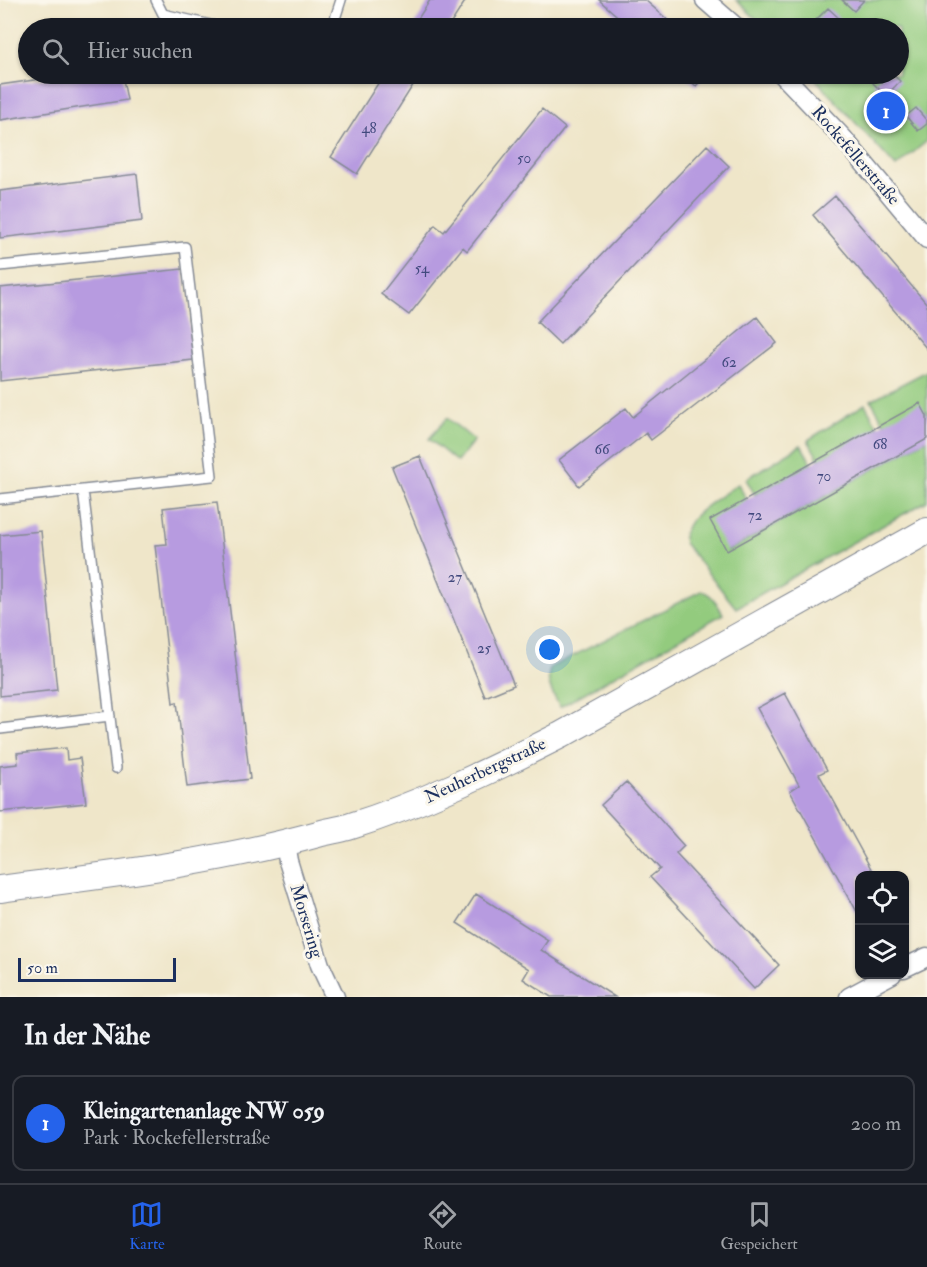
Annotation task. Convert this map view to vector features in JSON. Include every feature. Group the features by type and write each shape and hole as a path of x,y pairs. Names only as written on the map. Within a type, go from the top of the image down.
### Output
{"main road":[{"name":"Neuherbergstraße","path":"0,889 152,870 285,844 347,827 433,796 570,730 927,531"}],"street":[{"path":"705,0 726,18"},
{"name":"Rockefellerstraße","path":"792,84 843,138 927,239"},
{"name":"Morsering","path":"285,844 288,861 320,965 335,997"},
{"path":"909,966 927,957"},
{"path":"849,997 884,979"}],"lane":[{"path":"156,0 163,14 180,18"},
{"path":"335,18 341,0"},
{"path":"0,266 185,247 212,476 0,499"},
{"path":"83,490 116,768"},
{"path":"0,729 110,716"}],"green space":[{"path":"736,0 927,0 927,141 896,167 820,84 909,84 909,18 755,18"},
{"path":"927,371 927,416 884,423 871,400"},
{"path":"865,404 878,427 819,460 808,440"},
{"path":"447,418 474,440 457,462 429,439"},
{"path":"927,439 927,501 736,608 684,543 684,534 694,517 738,484 747,500 728,551"},
{"path":"801,445 812,464 755,495 746,479"},
{"path":"701,591 712,597 723,614 560,707 549,683 551,667"}],"building":[{"path":"430,0 466,0 454,18 418,18"},
{"path":"599,0 645,0 666,18 620,18"},
{"path":"842,0 864,0 854,11"},
{"path":"828,8 839,18 818,18"},
{"path":"18,82 124,84 127,100 0,120 0,85"},
{"path":"378,84 414,84 357,174 331,157"},
{"path":"874,84 897,84 886,96"},
{"path":"916,108 927,121 927,124 918,131 906,116"},
{"path":"542,109 565,128 467,251 463,247 409,315 381,294 435,225 444,232"},
{"path":"707,145 729,166 560,344 537,322"},
{"path":"137,174 142,221 0,238 0,191"},
{"path":"835,196 927,304 927,349 813,215"},
{"path":"183,269 193,360 0,381 0,288"},
{"path":"757,317 777,343 651,440 646,433 579,486 559,460 626,408 633,417"},
{"path":"920,403 927,416 927,439 727,551 710,520"},
{"path":"420,456 514,685 485,697 392,467"},
{"path":"217,502 250,779 187,787 177,702 173,703 155,545 167,544 163,508"},
{"path":"41,531 57,690 0,696 0,535"},
{"path":"785,693 827,770 819,774 872,871 855,871 855,908 790,791 799,785 757,708"},
{"path":"66,748 67,760 80,758 86,803 0,812 0,766 18,764 17,753"},
{"path":"626,782 684,846 676,854 779,965 754,989 650,877 660,869 601,805"},
{"path":"476,894 548,940 541,950 615,997 551,997 523,979 529,969 457,923"}],"place":[{"name":"Kleingartenanlage NW 059","path":"886,111"}]}
